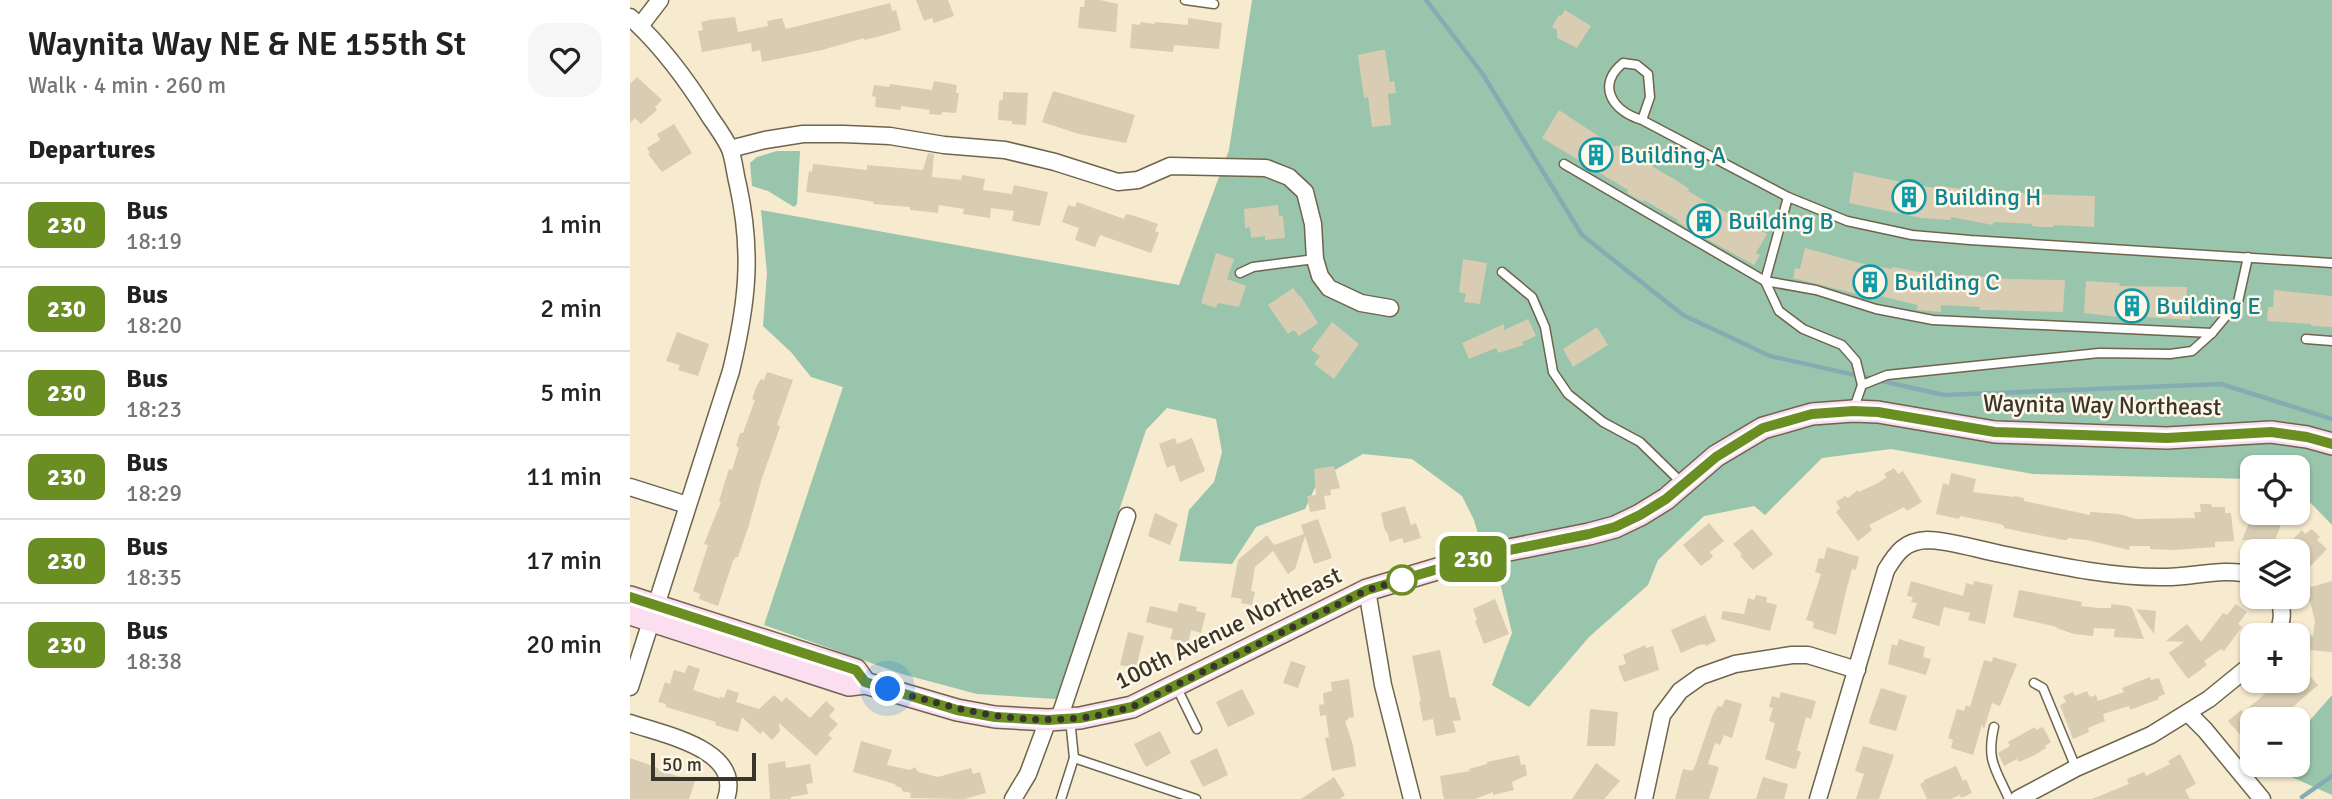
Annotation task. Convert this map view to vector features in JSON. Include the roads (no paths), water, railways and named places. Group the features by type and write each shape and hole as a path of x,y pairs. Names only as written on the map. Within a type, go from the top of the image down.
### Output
{"main road":[{"name":"Waynita Way Northeast","path":"1367,590 1485,555 1615,527 1640,515 1684,485 1716,457 1763,428 1812,414 1853,411 1908,416 1995,432 2167,438 2271,432 2332,444"},
{"name":"100th Avenue Northeast","path":"630,597 653,614 849,685 865,682 957,710 995,717 1059,719 1132,707 1367,590"},
{"name":"100th Avenue Northeast","path":"630,614 653,614"}],"street":[{"path":"630,687 731,371 743,321 748,280 746,236 730,149 698,97 656,40 635,21 660,0"},
{"path":"730,149 803,134 890,136 944,145 1005,150 1118,182 1138,180 1170,166 1266,168 1289,177 1305,192 1313,224 1315,259 1320,276 1329,288 1361,303 1390,308"},
{"path":"630,487 687,505"},
{"path":"1013,799 1059,719 1127,516"},
{"path":"1818,799 1886,570 1897,552 1905,546 1929,540 2017,558 2136,576 2240,574"},
{"path":"1367,590 1383,685 1412,799"},
{"path":"1644,799 1662,715 1681,691 1701,676 1735,664 1792,654 1808,655 1857,670"},
{"path":"2018,799 2076,768 2151,735 2188,713 2240,673"},
{"path":"2188,713 2262,799"},
{"path":"630,723 702,748 720,762 727,773 726,799"}],"lane":[{"path":"1185,0 1214,4"},
{"path":"1642,120 1650,97 1648,74 1637,65 1623,62 1614,70 1608,85 1612,100 1630,116 1788,197 1847,221 1912,234 2332,263"},
{"path":"1564,164 1765,281 1816,290 1876,309 1933,320 2212,333"},
{"path":"1788,197 1765,281 1779,311 1803,329 1842,345 1856,361 1862,385 1853,411"},
{"path":"1862,385 1887,375 2099,353 2192,351 2212,333 2238,302 2248,257"},
{"path":"1240,274 1254,267 1315,259"},
{"path":"1502,272 1532,297 1545,327 1553,372 1568,394 1603,422 1640,442 1684,485"},
{"path":"2306,339 2332,341"},
{"path":"2034,683 2043,688 2076,768"},
{"path":"1175,685 1197,729"},
{"path":"1059,719 1074,758 1062,799"},
{"path":"1994,727 1989,747 1990,756 2009,799"},
{"path":"1074,758 1196,799"}],"waterway":[{"path":"1426,0 1482,73 1582,235 1683,315 1770,356 1944,395 2221,384 2332,419"},
{"path":"2302,797 2332,776"}],"place":[{"name":"Building A","path":"1596,155"},
{"name":"Building H","path":"1909,197"},
{"name":"Building B","path":"1704,221"},
{"name":"Building C","path":"1870,282"},
{"name":"Building E","path":"2132,306"}]}
